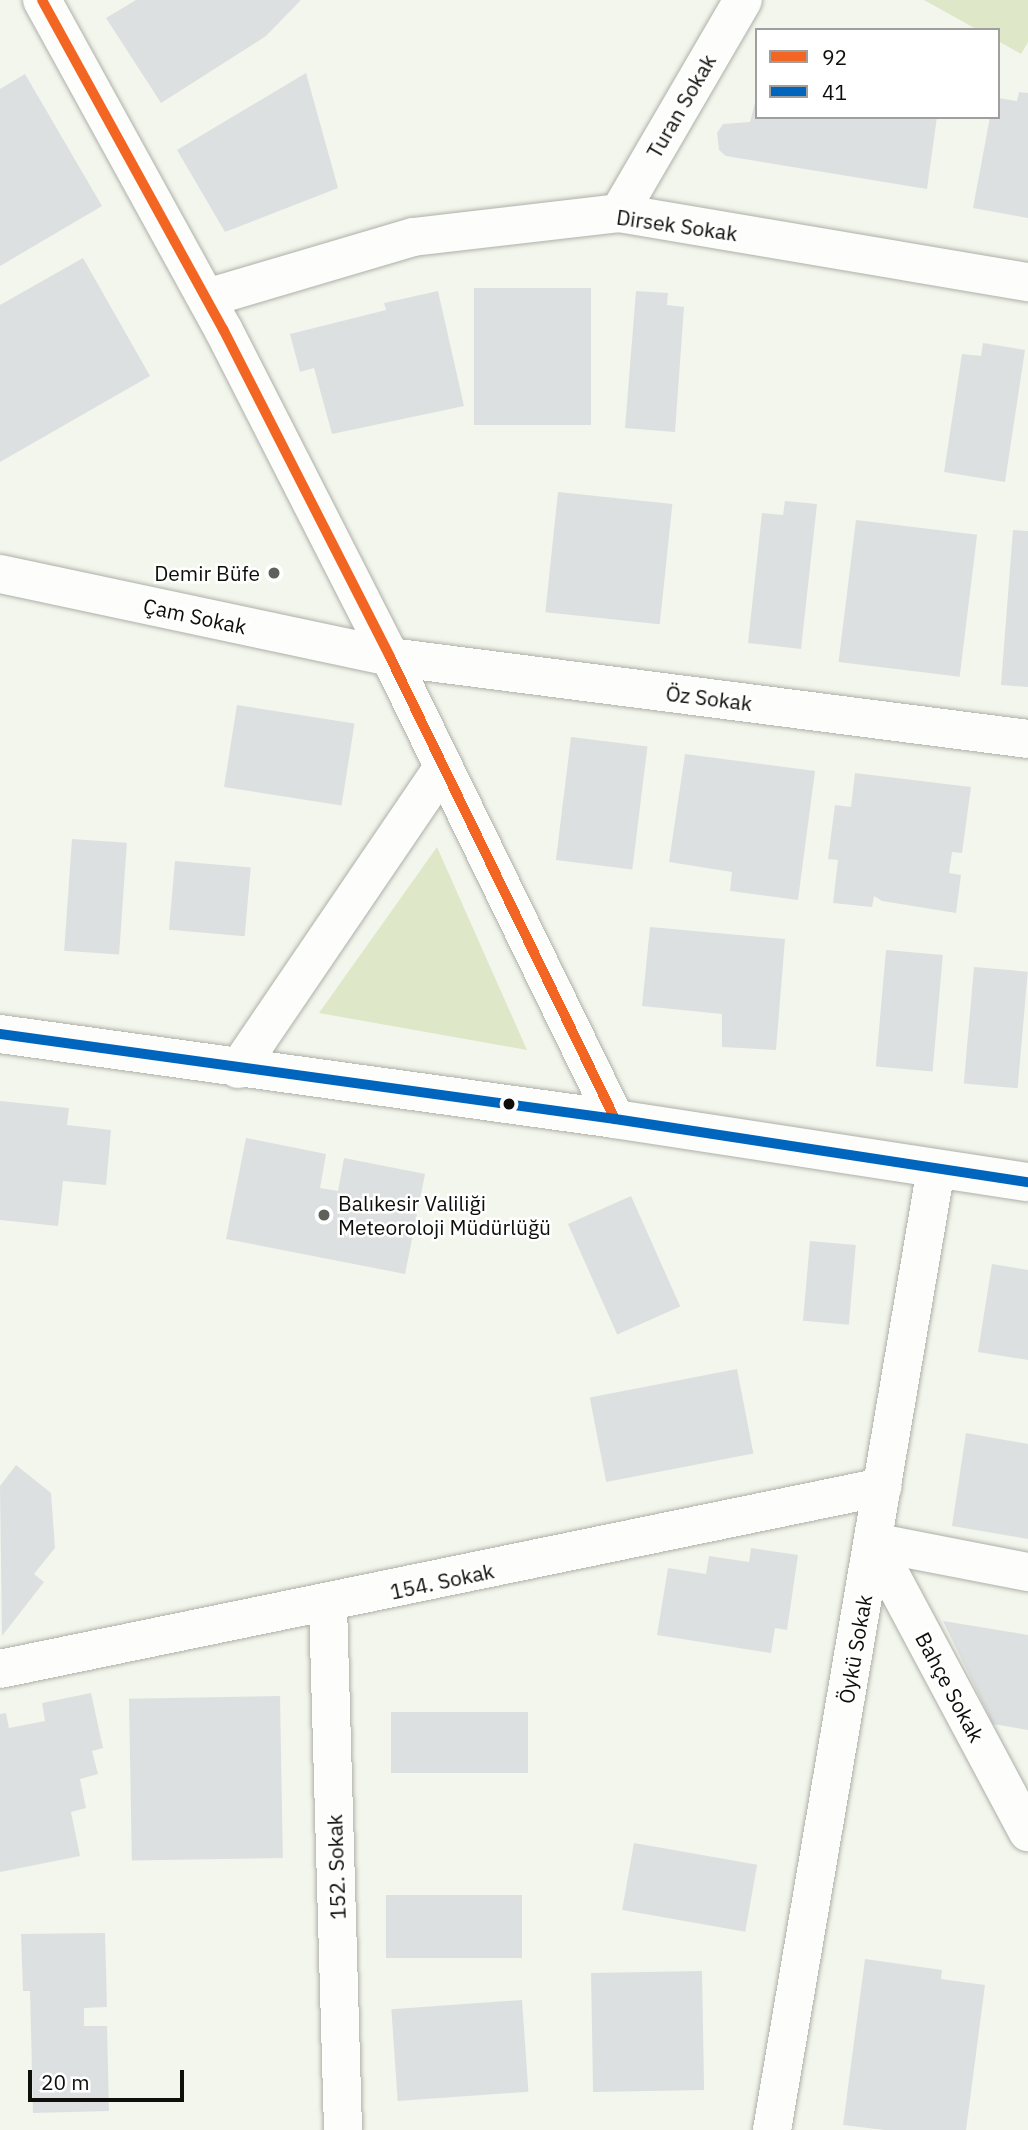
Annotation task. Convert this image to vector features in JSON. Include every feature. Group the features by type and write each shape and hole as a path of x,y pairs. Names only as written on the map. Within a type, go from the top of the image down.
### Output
{"street":[{"name":"Turan Sokak","path":"619,213 743,0"},
{"path":"45,1 207,298 390,657 615,1119"},
{"name":"Dirsek Sokak","path":"207,298 413,237 619,213 1028,282"},
{"name":"Çam Sokak","path":"0,574 390,657"},
{"name":"Öz Sokak","path":"390,657 1028,739"},
{"path":"238,1069 443,767"},
{"path":"0,1034 615,1119 1028,1182"},
{"name":"Öykü Sokak","path":"772,2130 936,1169"},
{"name":"154. Sokak","path":"0,1669 328,1605 882,1487"},
{"path":"873,1542 1028,1572"},
{"name":"Bahçe Sokak","path":"873,1542 1028,1832"},
{"name":"152. Sokak","path":"328,1605 343,2130"}],"green space":[{"path":"924,0 1028,0 1028,42 1021,54 1000,42 1000,28 974,28"},
{"path":"437,847 527,1050 319,1013"}],"building":[{"path":"136,0 301,0 266,36 161,103 106,18"},
{"path":"306,73 338,188 225,232 177,150"},
{"path":"25,74 102,206 0,266 0,89"},
{"path":"1019,92 1028,93 1028,218 973,208 990,119 1000,119 1000,98 1017,101"},
{"path":"755,102 755,119 937,119 927,189 726,156 719,150 717,133 723,124 750,122"},
{"path":"83,258 150,376 0,462 0,305"},
{"path":"474,288 591,288 591,425 474,425"},
{"path":"438,291 464,406 332,434 314,368 300,372 290,334 386,310 384,303"},
{"path":"636,291 668,293 667,305 684,307 675,432 625,428"},
{"path":"983,343 1025,350 1005,482 944,472 962,354 981,356"},
{"path":"558,492 672,504 660,624 545,612"},
{"path":"785,501 817,504 801,649 748,643 762,513 783,515"},
{"path":"856,520 977,535 960,677 839,662"},
{"path":"1013,530 1028,531 1028,687 1001,685"},
{"path":"237,705 355,724 342,806 224,787"},
{"path":"571,737 647,746 632,869 556,860"},
{"path":"685,754 815,771 798,900 730,891 732,872 669,862"},
{"path":"855,773 971,787 962,853 952,852 949,873 961,875 956,913 882,901 874,896 872,907 833,903 838,860 828,859 835,805 851,807"},
{"path":"72,839 127,843 119,955 64,951"},
{"path":"175,861 251,868 245,936 169,930"},
{"path":"650,927 785,939 776,1050 722,1047 722,1014 642,1006"},
{"path":"886,950 943,955 933,1072 876,1067"},
{"path":"974,967 1028,972 1018,1088 964,1084"},
{"path":"0,1101 69,1108 67,1125 111,1130 106,1185 63,1181 58,1226 0,1220"},
{"name":"Balıkesir Valiliği Meteoroloji Müdürlüğü","path":"246,1138 326,1154 320,1188 338,1191 344,1158 425,1174 405,1274 226,1239"},
{"path":"631,1196 680,1307 617,1335 568,1224"},
{"path":"810,1241 856,1245 849,1325 803,1321"},
{"path":"992,1264 1028,1270 1028,1360 978,1352"},
{"path":"737,1369 753,1453 606,1482 590,1398"},
{"path":"966,1433 1028,1444 1028,1539 952,1526"},
{"path":"16,1465 51,1493 55,1548 34,1574 44,1582 2,1636 0,1486"},
{"path":"751,1548 798,1555 787,1630 775,1628 771,1653 657,1635 668,1568 706,1574 709,1556 749,1562"},
{"path":"943,1621 1028,1635 1028,1730 993,1724"},
{"path":"91,1693 103,1748 92,1751 98,1774 80,1779 86,1808 71,1812 80,1856 0,1872 0,1714 6,1713 9,1728 45,1721 42,1703"},
{"path":"280,1696 283,1858 132,1861 129,1699"},
{"path":"391,1712 528,1712 528,1773 391,1773"},
{"path":"634,1843 757,1865 745,1932 622,1910"},
{"path":"386,1895 522,1895 522,1958 386,1958"},
{"path":"105,1933 107,2007 84,2008 84,2026 107,2026 109,2111 33,2113 30,1991 23,1991 21,1934"},
{"path":"865,1959 942,1970 941,1979 985,1985 966,2130 885,2130 843,2125"},
{"path":"702,1971 704,2090 593,2092 591,1973"},
{"path":"522,2000 528,2092 398,2101 391,2009"}],"transit line":[{"name":"92","path":"42,0 223,329 390,657 615,1119"},
{"name":"41","path":"0,1034 615,1119 1028,1182"}],"place":[{"name":"Demir Büfe","path":"274,573"},
{"name":"Balıkesir Valiliği Meteoroloji Müdürlüğü","path":"324,1215"}]}
